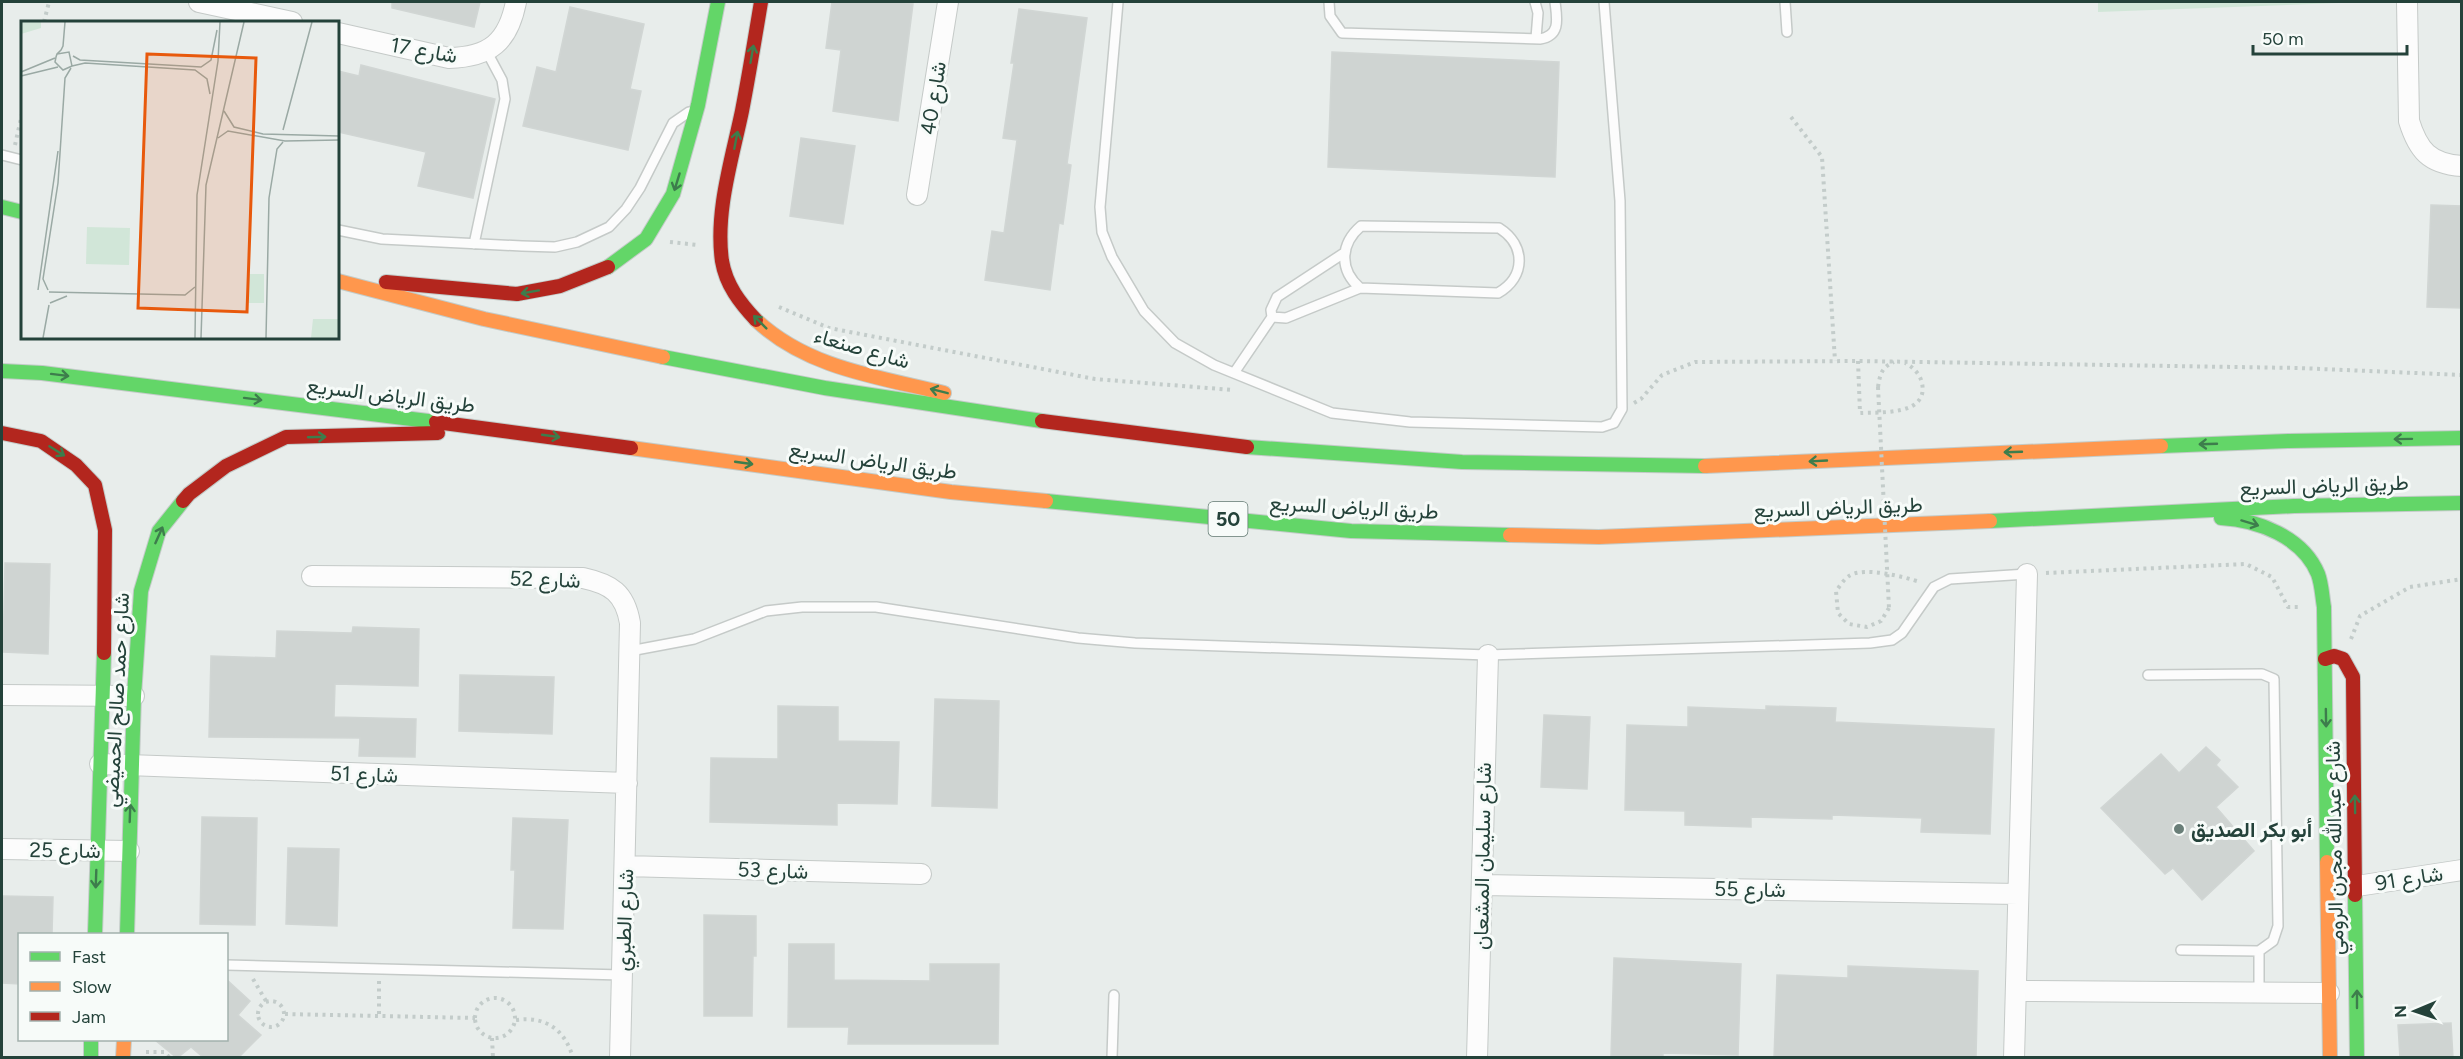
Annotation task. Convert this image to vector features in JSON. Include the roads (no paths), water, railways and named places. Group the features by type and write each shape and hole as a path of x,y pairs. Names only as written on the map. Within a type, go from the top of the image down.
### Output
{"main road":[{"path":"339,279 517,294 560,286 604,270 646,239 673,194 704,108 718,2"},
{"name":"شارع صنعاء","path":"761,2 723,204 722,247 727,279 746,309 768,331 799,351 838,366 1077,426"},
{"path":"725,112 742,106"},
{"path":"2,207 21,212"},
{"name":"طريق الرياض السريع","path":"339,279 484,319 646,354 825,388 1077,426 1251,447 1462,462 1683,467 2289,441 2462,438"},
{"name":"طريق الرياض السريع","path":"2,371 42,373 509,431 951,492 1351,531 1599,537 2294,506 2462,503"},
{"name":"شارع حمد صالح الحميضي","path":"127,933 134,696 141,591 159,531 189,495 226,466 286,438 509,431"},
{"name":"شارع حمد صالح الحميضي","path":"2,434 41,441 59,451 76,465 95,485 105,530 106,595 95,933"},
{"name":"شارع عبدالله مجرن الرومي","path":"2109,516 2233,518 2271,530 2300,547 2318,572 2324,607 2330,1058"},
{"name":"شارع عبدالله مجرن الرومي","path":"2325,659 2334,656 2343,659 2353,677 2357,886 2357,1058"},
{"path":"91,1058 92,1041"},
{"path":"123,1058 124,1041"}],"street":[{"path":"199,2 287,21"},
{"name":"شارع 17","path":"339,33 449,58 467,58 487,52 502,39 513,18 516,2"},
{"name":"شارع 40","path":"917,195 948,2"},
{"path":"2407,2 2409,120 2414,137 2423,152 2435,161 2462,166"},
{"path":"2014,1058 2027,574"},
{"name":"شارع 52","path":"312,576 583,578 615,591 622,598 630,623 627,783"},
{"name":"شارع سليمان المشعان","path":"1477,1058 1488,655"},
{"path":"2,695 134,696"},
{"name":"شارع 51","path":"100,764 627,783"},
{"name":"شارع الطبري","path":"620,1058 627,783"},
{"name":"شارع 25","path":"2,849 129,851"},
{"name":"شارع 53","path":"625,866 921,874"},
{"name":"شارع 91","path":"2357,886 2462,870"},
{"name":"شارع 55","path":"1482,885 2019,894"},
{"path":"2016,991 2329,993"}],"lane":[{"path":"1118,2 1100,207 1102,232 1112,256 1144,310 1174,343 1214,365 1332,413 1410,422 1602,427 1614,423 1622,409 1620,201 1604,2"},
{"path":"1329,2 1332,22 1342,33 1536,38 1546,38 1555,30 1557,21 1555,2"},
{"path":"1535,2 1538,13 1536,38"},
{"path":"1785,2 1787,32"},
{"path":"474,244 505,99 502,80 487,52"},
{"path":"339,230 382,239 555,247 592,237 609,227 626,208 640,188 673,123 704,108"},
{"path":"2,155 21,160"},
{"path":"1272,317 1286,318 1360,288 1498,293 1506,289 1518,274 1520,256 1513,239 1499,228 1361,226 1350,238 1344,253 1347,273 1360,288"},
{"path":"1234,373 1272,317 1271,310 1277,297 1344,253"},
{"path":"630,651 694,639 766,611 802,607 876,607 1078,638 1135,643 1488,655 1870,643 1892,640 1902,633 1934,587 1950,579 2027,574"},
{"path":"2148,675 2262,674 2274,679 2278,926 2273,941 2259,951 2181,950"},
{"path":"2259,951 2259,993"},
{"path":"228,964 622,975"},
{"path":"1112,1058 1114,995"}],"place":[{"name":"أبو بكر الصديق","path":"2179,829"}]}
